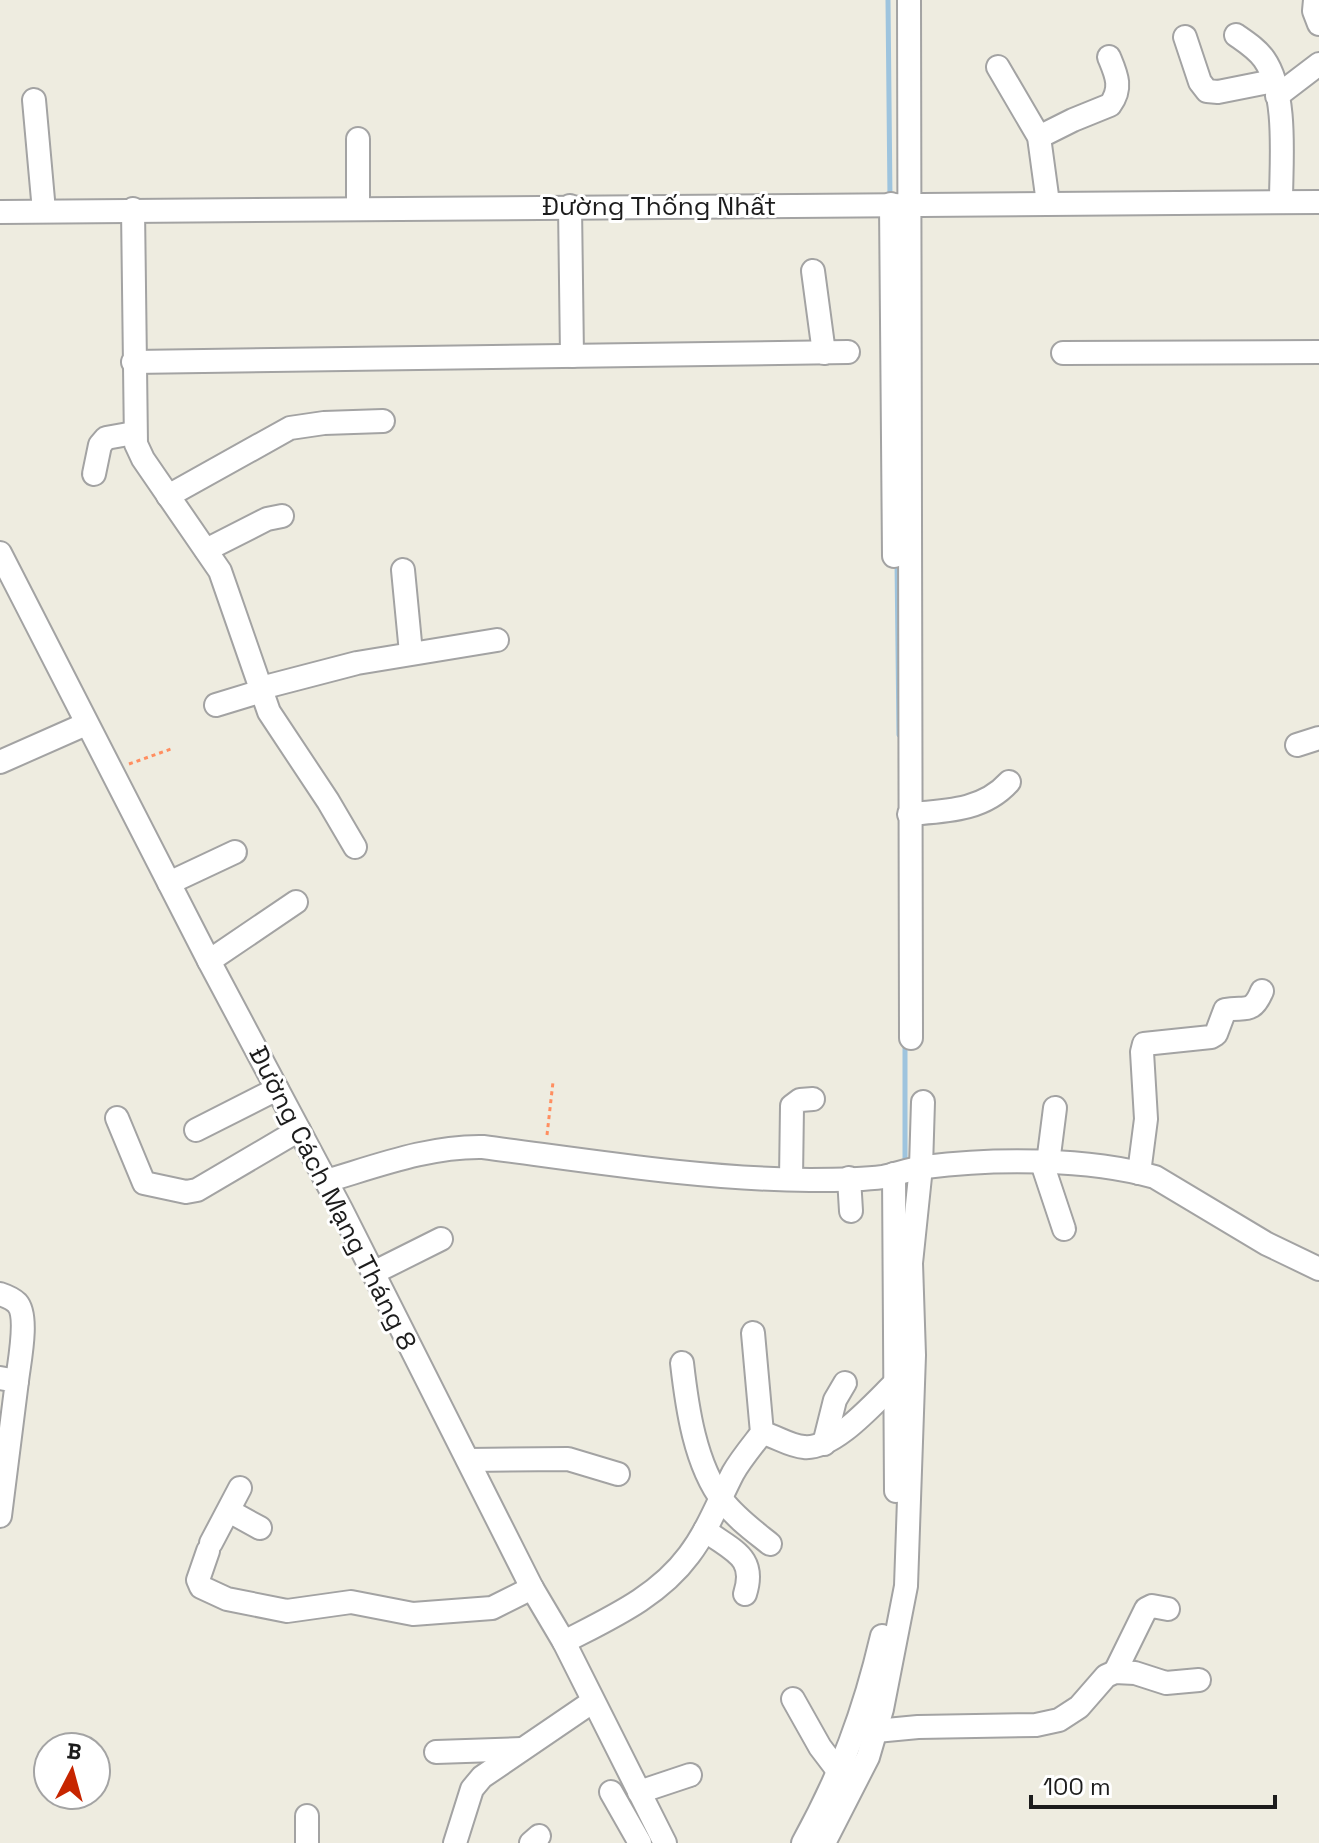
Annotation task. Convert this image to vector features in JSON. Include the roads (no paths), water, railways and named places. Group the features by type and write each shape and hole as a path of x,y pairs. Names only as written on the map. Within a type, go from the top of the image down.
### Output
{"street":[{"path":"901,204 909,814 905,1038 901,204 909,0"},
{"path":"1315,0 1314,11 1319,24"},
{"path":"1236,35 1266,61 1275,88 1280,112 1281,202"},
{"path":"1185,37 1207,91 1275,88 1319,64"},
{"path":"1039,137 1110,105 1118,90 1118,81 1109,57"},
{"path":"998,67 1039,137 1048,203"},
{"path":"34,100 44,211"},
{"path":"358,139 358,208"},
{"name":"Đường Thống Nhất","path":"0,212 1319,202"},
{"path":"570,206 572,356"},
{"path":"133,209 134,433 143,459 206,550 227,588 275,725 328,801 355,847"},
{"path":"813,271 824,353"},
{"path":"133,362 848,352"},
{"path":"1063,353 1319,352"},
{"path":"168,496 290,428 324,423 383,421"},
{"path":"94,474 100,445 106,438 134,433"},
{"path":"206,550 267,519 282,516"},
{"name":"Đường Cách Mạng Tháng 8","path":"2,564 326,1181 665,1843"},
{"path":"403,570 411,653"},
{"path":"216,705 357,663 497,640"},
{"path":"0,762 86,724"},
{"path":"1297,745 1319,738"},
{"path":"909,814 965,809 995,794 1009,782"},
{"path":"169,883 235,852"},
{"path":"209,961 296,902"},
{"path":"1139,1173 1146,1119 1144,1044 1211,1037 1216,1034 1225,1010 1250,1008 1262,991"},
{"path":"196,1130 277,1089"},
{"path":"791,1179 792,1106 795,1102 813,1099"},
{"path":"803,1843 839,1772 871,1684 889,1603 895,1547 896,1382 907,1171 923,1102"},
{"path":"1055,1108 1045,1163 1064,1229"},
{"path":"117,1118 144,1183 186,1192 208,1185 299,1130"},
{"path":"326,1181 457,1146 692,1174 791,1179 849,1178 1003,1162 1045,1163 1139,1173 1168,1183 1267,1244 1319,1269"},
{"path":"824,1843 868,1757 876,1731 908,1567 914,1355 907,1171"},
{"path":"849,1178 851,1211"},
{"path":"373,1273 441,1239"},
{"path":"0,1294 16,1301 22,1310 23,1322 9,1379 0,1516"},
{"path":"564,1642 642,1600 688,1557 705,1530 734,1471 762,1433 753,1333"},
{"path":"682,1363 692,1432 721,1499 739,1519 770,1544"},
{"path":"762,1433 800,1447 824,1444 896,1382"},
{"path":"824,1444 835,1400 845,1383"},
{"path":"468,1460 568,1459 618,1474"},
{"path":"240,1488 222,1507 198,1580 201,1587 227,1599 287,1611 351,1602 413,1614 492,1608 532,1588"},
{"path":"222,1507 260,1528"},
{"path":"705,1530 747,1562 749,1571 745,1594"},
{"path":"1115,1672 1146,1609 1152,1606 1168,1609"},
{"path":"876,1731 918,1727 1036,1725 1059,1720 1079,1707 1106,1676 1115,1672 1135,1673 1166,1683 1199,1680"},
{"path":"793,1699 820,1747 839,1772"},
{"path":"455,1843 472,1789 482,1777 592,1702"},
{"path":"436,1752 522,1749"},
{"path":"639,1792 690,1775"},
{"path":"611,1792 640,1843"},
{"path":"307,1816 307,1843"}],"waterway":[{"path":"888,0 890,199"},
{"path":"897,561 899,735"},
{"path":"905,1041 905,1167"}]}
